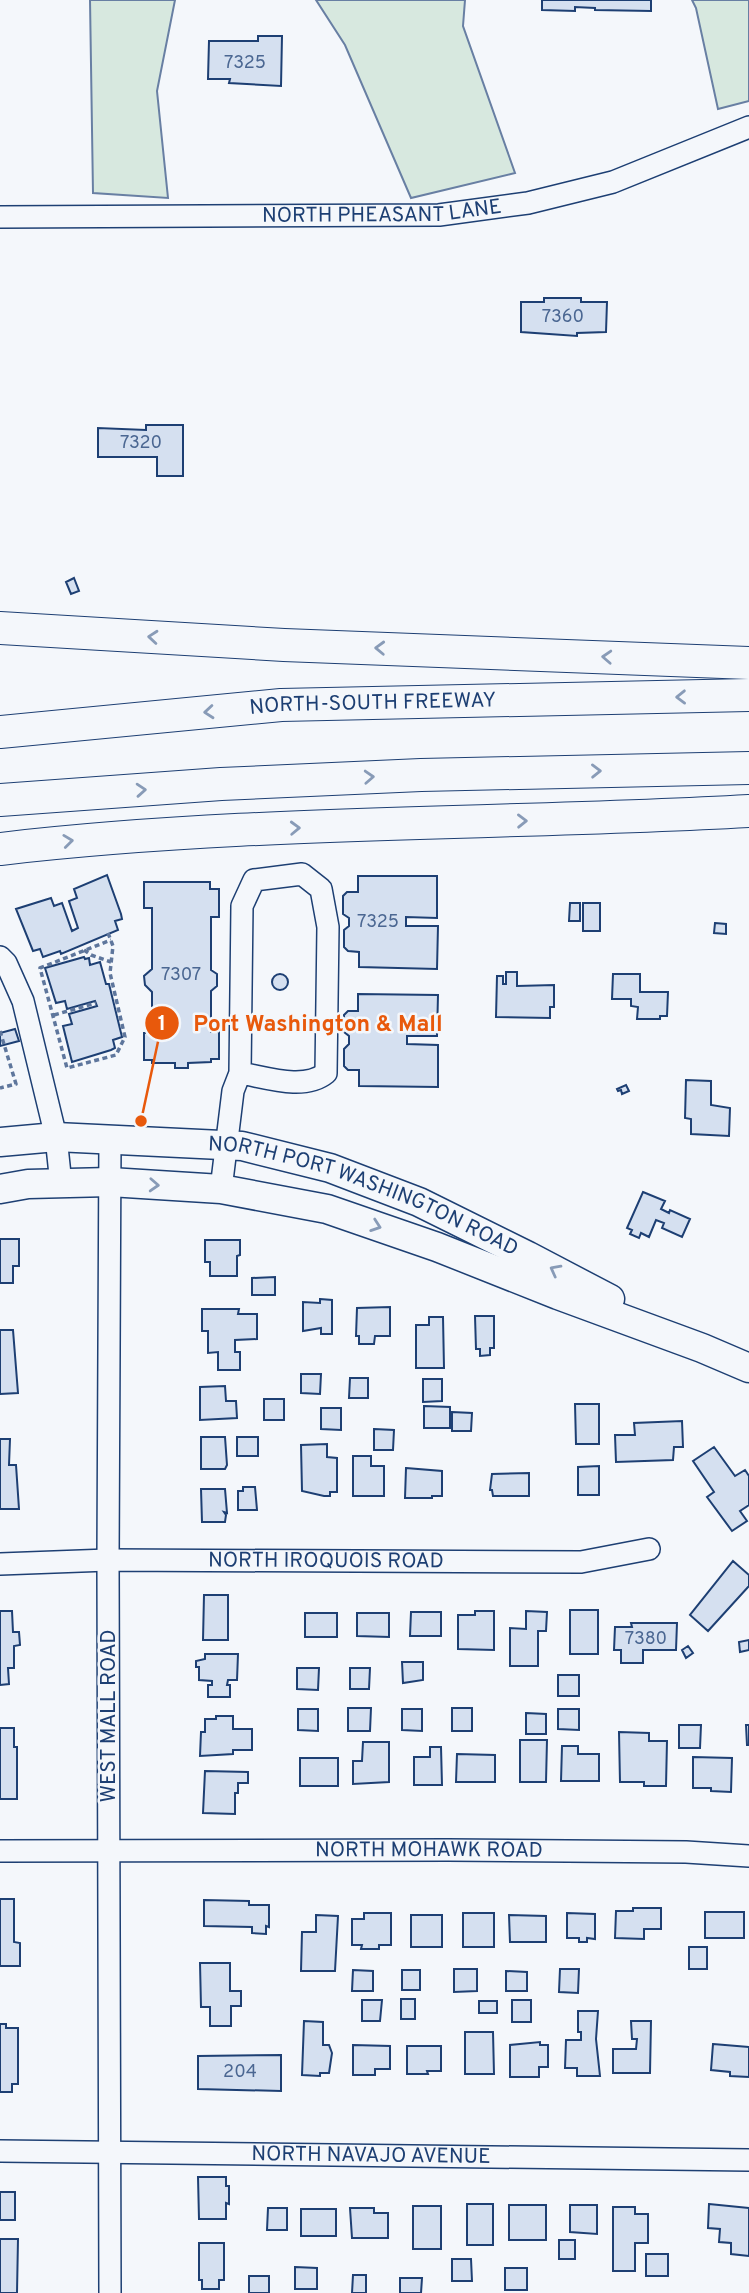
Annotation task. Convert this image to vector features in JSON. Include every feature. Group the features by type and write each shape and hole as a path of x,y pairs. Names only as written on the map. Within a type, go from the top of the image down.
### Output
{"highway":[{"path":"0,628 272,645 749,663"},
{"name":"NORTH-SOUTH FREEWAY","path":"0,733 281,705 749,695"},
{"path":"0,800 421,775 749,768"},
{"path":"0,849 83,839 187,832 617,819 749,811"}],"main road":[{"name":"NORTH PORT WASHINGTON ROAD","path":"0,1142 56,1137 242,1146 330,1168 419,1202 702,1348"},
{"name":"NORTH PORT WASHINGTON ROAD","path":"0,1189 29,1184 110,1182 221,1188 327,1209 437,1247 749,1368"}],"street":[{"name":"NORTH PHEASANT LANE","path":"0,217 439,215 528,204 613,182 749,127"},
{"path":"221,1188 233,1091 240,1073 242,906 254,880 302,874 321,889 328,928 326,1073 318,1080 297,1082 240,1073"},
{"path":"0,957 6,963 23,1001 56,1137 61,1184"},
{"name":"WEST MALL ROAD","path":"110,1138 110,2293"},
{"name":"NORTH IROQUOIS ROAD","path":"0,1564 108,1560 581,1562 649,1549"},
{"name":"NORTH MOHAWK ROAD","path":"0,1851 461,1850 686,1852 749,1856"},
{"name":"NORTH NAVAJO AVENUE","path":"0,2151 745,2159"}],"path":[{"path":"108,933 111,940 113,946 110,973 125,1037 116,1055 67,1068 40,968 111,940"},
{"path":"85,950 111,962"},
{"path":"53,1015 96,1003"},
{"path":"0,1031 16,1084 0,1088"}],"shaded area":[{"path":"90,0 175,0 157,91 168,198 93,193"},
{"path":"316,0 465,0 463,26 515,173 411,198 345,45"},
{"path":"692,0 749,0 749,101 718,109"}],"building":[{"path":"542,0 651,0 651,11 575,7 575,11 542,10"},
{"path":"258,36 282,36 281,86 208,79 209,41 258,41"},
{"path":"544,298 581,298 581,302 607,302 606,332 577,333 577,336 521,332 521,302 544,302"},
{"path":"146,425 183,425 183,476 157,476 157,457 98,457 98,428 146,430"},
{"path":"74,578 79,591 71,594 66,582"},
{"path":"107,875 122,919 115,921 118,930 61,954 60,951 43,957 40,949 33,951 16,909 51,898 54,906 62,903 72,931 78,928 69,901 77,898 74,889"},
{"path":"358,876 437,876 437,918 406,917 406,926 438,926 437,969 359,967 359,952 348,951 344,947 344,930 349,926 349,918 343,914 343,896 347,892 358,892"},
{"path":"144,882 210,882 210,889 219,889 219,917 211,917 211,970 217,974 217,986 211,991 211,1032 219,1032 219,1059 188,1063 188,1068 175,1068 175,1063 152,1063 152,1060 144,1060 144,1033 152,1033 152,992 145,985 144,976 152,969 152,908 144,908"},
{"path":"570,903 580,903 580,921 569,921"},
{"path":"583,903 600,903 600,931 583,931"},
{"path":"715,923 726,924 726,934 714,933"},
{"path":"89,958 90,965 100,962 106,984 109,984 122,1037 113,1040 115,1048 111,1050 72,1062 63,1026 72,1024 69,1014 97,1006 95,1001 67,1009 65,1001 56,1003 45,968"},
{"path":"506,972 517,972 517,986 554,985 554,1007 550,1007 550,1018 496,1017 497,976 503,976 503,984 506,984"},
{"path":"280,974 286,976 286,988 280,990 274,988 272,982 274,976"},
{"path":"613,974 640,974 640,992 668,992 667,1016 660,1016 660,1019 637,1019 638,1007 631,1006 631,999 612,999"},
{"path":"358,994 438,995 437,1036 407,1036 407,1044 438,1045 438,1087 359,1086 359,1070 348,1070 344,1066 344,1049 349,1044 349,1036 344,1032 344,1015 348,1011 358,1011"},
{"path":"15,1029 19,1041 0,1046 0,1033"},
{"path":"686,1080 711,1081 711,1105 730,1108 729,1136 691,1134 691,1119 685,1118"},
{"path":"626,1085 629,1091 622,1094 621,1090 618,1091 617,1089"},
{"path":"643,1192 665,1201 661,1209 690,1219 682,1237 662,1228 664,1223 656,1220 649,1237 641,1233 639,1238 630,1234 632,1230 627,1228"},
{"path":"0,1239 19,1239 19,1266 13,1266 13,1283 0,1283"},
{"path":"205,1240 240,1240 237,1276 210,1276 210,1262 205,1262"},
{"path":"275,1277 275,1295 252,1295 252,1278"},
{"path":"320,1299 332,1300 332,1334 321,1334 321,1328 303,1331 303,1302 320,1303"},
{"path":"390,1307 390,1336 375,1336 374,1344 359,1344 359,1336 356,1336 357,1308"},
{"path":"202,1309 239,1309 238,1314 257,1314 257,1339 235,1340 235,1352 240,1352 240,1370 218,1370 218,1352 208,1353 208,1331 202,1331"},
{"path":"475,1316 494,1316 494,1348 490,1348 490,1355 480,1356 480,1349 476,1349"},
{"path":"429,1317 443,1317 444,1368 416,1368 416,1325 429,1325"},
{"path":"0,1330 13,1330 18,1393 0,1394"},
{"path":"301,1374 321,1374 320,1394 301,1393"},
{"path":"350,1378 368,1378 368,1398 349,1398"},
{"path":"423,1379 442,1379 442,1401 423,1402"},
{"path":"225,1386 226,1401 236,1401 237,1418 200,1420 200,1387"},
{"path":"264,1399 284,1399 284,1420 264,1420"},
{"path":"575,1404 599,1404 599,1444 576,1444"},
{"path":"424,1406 450,1407 450,1428 424,1428"},
{"path":"321,1408 341,1408 341,1430 321,1429"},
{"path":"452,1412 472,1413 471,1431 452,1431"},
{"path":"682,1421 683,1447 674,1447 673,1460 616,1462 615,1435 635,1435 634,1423"},
{"path":"374,1429 394,1430 393,1450 374,1450"},
{"path":"201,1437 225,1437 225,1469 201,1469"},
{"path":"237,1437 258,1437 258,1456 237,1456"},
{"path":"0,1439 10,1439 9,1465 16,1465 19,1509 0,1509"},
{"path":"327,1444 327,1457 337,1458 337,1492 324,1496 302,1491 301,1445"},
{"path":"714,1447 735,1476 745,1470 749,1476 749,1505 740,1511 747,1521 732,1531 707,1497 714,1492 693,1461"},
{"path":"353,1456 371,1456 371,1466 384,1466 384,1496 353,1496"},
{"path":"599,1466 599,1495 578,1495 578,1467"},
{"path":"406,1468 442,1471 442,1496 405,1498"},
{"path":"529,1473 529,1496 493,1496 490,1490 492,1474"},
{"path":"243,1487 255,1487 257,1510 238,1510 238,1491 243,1491"},
{"path":"201,1489 225,1489 225,1522 202,1522"},
{"path":"733,1561 749,1575 749,1586 708,1631 690,1615"},
{"path":"204,1595 228,1595 228,1640 203,1640"},
{"path":"570,1610 598,1610 598,1654 570,1654"},
{"path":"0,1611 12,1611 13,1632 19,1632 20,1645 14,1646 14,1668 8,1668 9,1684 0,1685"},
{"path":"475,1611 494,1611 494,1650 458,1649 458,1615 475,1615"},
{"path":"526,1611 547,1612 546,1631 538,1631 538,1666 510,1666 510,1628 526,1629"},
{"path":"411,1612 441,1612 441,1636 410,1636"},
{"path":"305,1613 337,1613 337,1637 305,1637"},
{"path":"357,1613 389,1613 389,1637 357,1636"},
{"path":"631,1623 677,1623 676,1650 643,1650 643,1663 621,1663 621,1650 614,1650 615,1627 632,1627"},
{"path":"749,1640 749,1650 740,1652 739,1642"},
{"path":"688,1646 693,1653 686,1658 682,1650"},
{"path":"205,1654 238,1654 237,1680 228,1680 227,1685 230,1685 230,1697 208,1697 208,1685 212,1685 212,1681 199,1680 199,1667 196,1667 196,1661 205,1659"},
{"path":"402,1662 423,1662 423,1680 403,1683"},
{"path":"297,1668 319,1668 318,1690 297,1689"},
{"path":"350,1668 370,1668 369,1689 350,1689"},
{"path":"558,1675 579,1675 579,1696 558,1696"},
{"path":"348,1708 371,1708 370,1731 348,1731"},
{"path":"452,1708 472,1708 472,1731 452,1731"},
{"path":"298,1709 318,1709 318,1731 298,1730"},
{"path":"402,1709 422,1709 422,1731 402,1730"},
{"path":"558,1709 579,1709 579,1730 558,1729"},
{"path":"526,1713 546,1714 546,1734 526,1734"},
{"path":"216,1716 233,1716 233,1729 252,1729 252,1750 233,1750 233,1754 200,1756 201,1732 205,1732 205,1719 216,1719"},
{"path":"679,1725 701,1725 700,1748 679,1748"},
{"path":"746,1725 749,1725 749,1745 747,1745"},
{"path":"0,1728 14,1728 14,1747 17,1747 17,1799 0,1799"},
{"path":"619,1732 649,1733 649,1741 667,1741 666,1786 620,1782"},
{"path":"520,1740 547,1740 546,1782 520,1782"},
{"path":"363,1742 389,1742 389,1782 353,1784 353,1761 362,1761"},
{"path":"562,1746 578,1746 578,1754 599,1754 599,1781 561,1781"},
{"path":"430,1747 441,1747 442,1785 414,1785 414,1757 430,1757"},
{"path":"457,1754 495,1755 495,1782 456,1782"},
{"path":"693,1757 732,1758 731,1792 693,1788"},
{"path":"300,1758 338,1758 338,1786 300,1786"},
{"path":"205,1771 248,1772 248,1783 238,1783 235,1814 203,1813"},
{"path":"0,1899 14,1899 14,1942 20,1943 20,1966 0,1966"},
{"path":"204,1900 249,1901 249,1905 269,1905 269,1927 266,1926 266,1934 252,1933 252,1927 204,1926"},
{"path":"633,1908 661,1908 661,1929 644,1929 644,1939 615,1938 616,1911 633,1911"},
{"path":"705,1912 744,1912 744,1938 705,1938"},
{"path":"364,1913 391,1913 391,1945 379,1945 379,1949 361,1949 362,1945 352,1945 352,1919 364,1919"},
{"path":"463,1913 494,1913 494,1947 463,1947"},
{"path":"567,1913 595,1914 595,1939 587,1938 587,1942 579,1942 579,1938 567,1938"},
{"path":"316,1915 338,1916 335,1971 301,1971 302,1932 316,1932"},
{"path":"411,1915 442,1915 442,1947 411,1947"},
{"path":"509,1915 546,1916 546,1942 510,1942"},
{"path":"689,1947 707,1947 707,1969 689,1969"},
{"path":"200,1963 230,1963 230,1991 241,1991 241,2006 231,2006 231,2026 210,2026 210,2007 201,2007"},
{"path":"454,1969 477,1969 477,1991 454,1992"},
{"path":"560,1969 579,1969 578,1993 559,1992"},
{"path":"353,1970 373,1971 373,1991 352,1991"},
{"path":"402,1970 420,1970 420,1990 402,1990"},
{"path":"506,1971 527,1972 527,1991 506,1991"},
{"path":"401,1999 415,1999 415,2019 401,2019"},
{"path":"362,2000 382,2000 380,2021 362,2021"},
{"path":"512,2000 531,2000 531,2022 512,2022"},
{"path":"479,2001 497,2001 497,2013 479,2013"},
{"path":"578,2011 598,2011 596,2039 600,2076 577,2076 577,2068 565,2068 566,2040 581,2040 581,2032 578,2032"},
{"path":"304,2021 323,2022 323,2045 329,2045 332,2053 329,2073 320,2073 320,2076 302,2075"},
{"path":"631,2021 651,2021 650,2073 613,2073 613,2049 636,2049 637,2039 632,2039"},
{"path":"0,2024 6,2024 6,2028 18,2028 18,2084 12,2084 12,2092 0,2092"},
{"path":"465,2032 493,2032 494,2074 465,2074"},
{"path":"540,2042 540,2045 548,2045 548,2067 539,2067 539,2077 510,2077 510,2045"},
{"path":"713,2044 749,2047 749,2077 730,2076 730,2072 711,2070"},
{"path":"353,2045 390,2046 390,2069 375,2069 375,2075 353,2075"},
{"path":"407,2046 441,2046 441,2071 407,2074"},
{"path":"281,2055 281,2091 198,2089 198,2056"},
{"path":"198,2177 226,2177 229,2204 226,2203 226,2219 199,2219"},
{"path":"0,2192 15,2192 15,2220 0,2220"},
{"path":"467,2204 493,2204 493,2245 467,2245"},
{"path":"709,2204 749,2208 749,2256 731,2254 731,2243 719,2242 720,2229 708,2228"},
{"path":"509,2205 546,2205 546,2240 509,2240"},
{"path":"570,2205 597,2205 597,2234 570,2232"},
{"path":"413,2206 441,2206 441,2249 413,2249"},
{"path":"613,2207 635,2207 635,2214 648,2214 648,2243 635,2243 635,2271 613,2271"},
{"path":"268,2208 287,2208 287,2230 267,2230"},
{"path":"350,2208 374,2208 374,2213 388,2213 388,2238 352,2238"},
{"path":"301,2209 336,2209 336,2236 301,2236"},
{"path":"0,2239 18,2239 17,2293 0,2293"},
{"path":"559,2240 575,2240 575,2259 559,2259"},
{"path":"199,2243 224,2243 224,2280 219,2280 219,2289 202,2289 202,2280 199,2280"},
{"path":"646,2254 668,2254 668,2276 646,2276"},
{"path":"452,2259 471,2259 472,2281 452,2281"},
{"path":"295,2267 317,2268 317,2289 295,2289"},
{"path":"505,2268 527,2268 527,2290 505,2290"},
{"path":"353,2275 366,2275 366,2293 352,2293"},
{"path":"249,2276 269,2276 269,2293 249,2293"},
{"path":"400,2278 422,2278 421,2293 400,2293"}],"place":[{"name":"Port Washington & Mall","path":"141,1121"}]}
